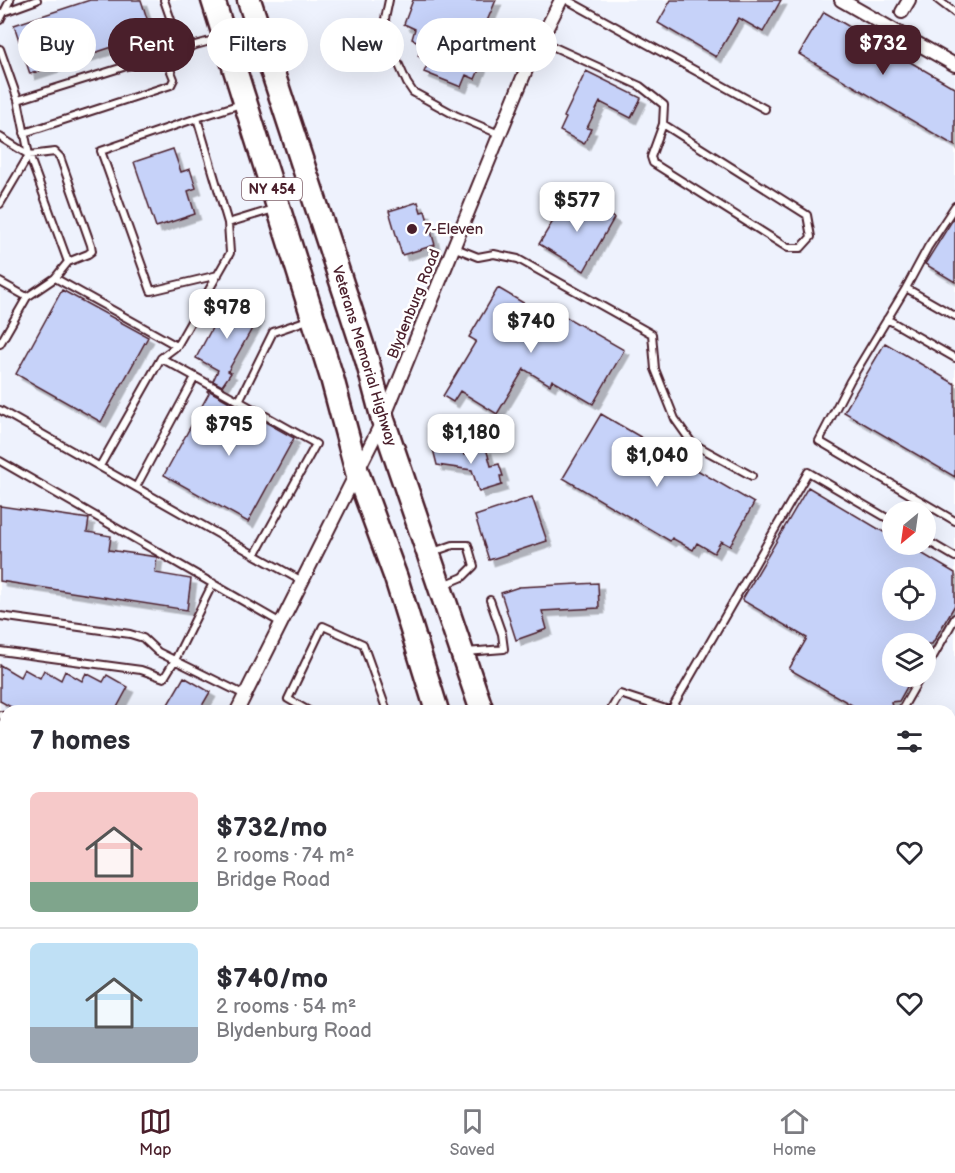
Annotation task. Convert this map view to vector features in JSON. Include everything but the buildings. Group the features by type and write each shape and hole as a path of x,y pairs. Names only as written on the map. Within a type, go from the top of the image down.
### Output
{"highway":[{"name":"NY 454","path":"213,0 218,18"},
{"name":"Veterans Memorial Highway","path":"249,0 360,338 383,420 480,705"},
{"name":"NY 454","path":"235,72 332,378 357,472 396,578 435,705"}],"street":[{"name":"Blydenburg Road","path":"552,18 561,0"},
{"path":"841,0 955,65"},
{"path":"902,12 909,0"},
{"name":"Blydenburg Road","path":"240,705 383,420 525,72"}],"lane":[{"path":"0,20 10,0"},
{"path":"4,12 37,0"},
{"path":"164,0 170,18"},
{"path":"389,0 385,20 387,38 406,83 413,92 455,115 499,134"},
{"path":"567,0 765,109"},
{"path":"942,1 955,13"},
{"path":"557,48 640,86 664,105 663,124 651,157 653,163 788,248 801,248 811,237 807,215 663,124"},
{"path":"0,49 18,100 29,155 68,262"},
{"path":"18,100 108,72"},
{"path":"24,133 171,85 174,79 171,72"},
{"path":"218,275 151,291 101,151 245,103"},
{"path":"100,466 161,358 177,346 230,254 228,223 197,118"},
{"path":"0,137 29,155 55,153 60,157 92,251 68,262 55,278 27,297 0,344"},
{"path":"0,204 29,155"},
{"path":"955,206 928,247 850,381 819,441 955,521"},
{"path":"228,223 278,208"},
{"path":"453,247 478,257 494,254 518,259 652,334 655,369 675,419 692,443 752,476"},
{"path":"55,278 177,346"},
{"path":"0,282 27,297"},
{"path":"906,288 955,316"},
{"path":"239,401 273,332 313,318"},
{"path":"887,319 955,358"},
{"path":"161,358 316,444 255,555"},
{"path":"136,487 195,377"},
{"path":"0,410 302,581"},
{"path":"0,461 281,622"},
{"path":"675,705 808,472 882,515"},
{"path":"429,553 453,545 468,545 474,566 463,577 440,587"},
{"path":"936,546 955,557"},
{"path":"0,651 141,670 164,678 213,583"},
{"path":"462,652 504,649 502,634 490,600"},
{"path":"0,616 130,634 143,638 158,652 245,695"},
{"path":"936,651 955,618"},
{"path":"298,705 288,699 323,626 363,644 385,705"},
{"path":"904,705 915,687"},
{"path":"614,705 620,694 656,705"}],"shaded area":[{"path":"0,0 955,0 955,705 0,705"}],"place":[{"name":"7-Eleven","path":"412,229"}]}
